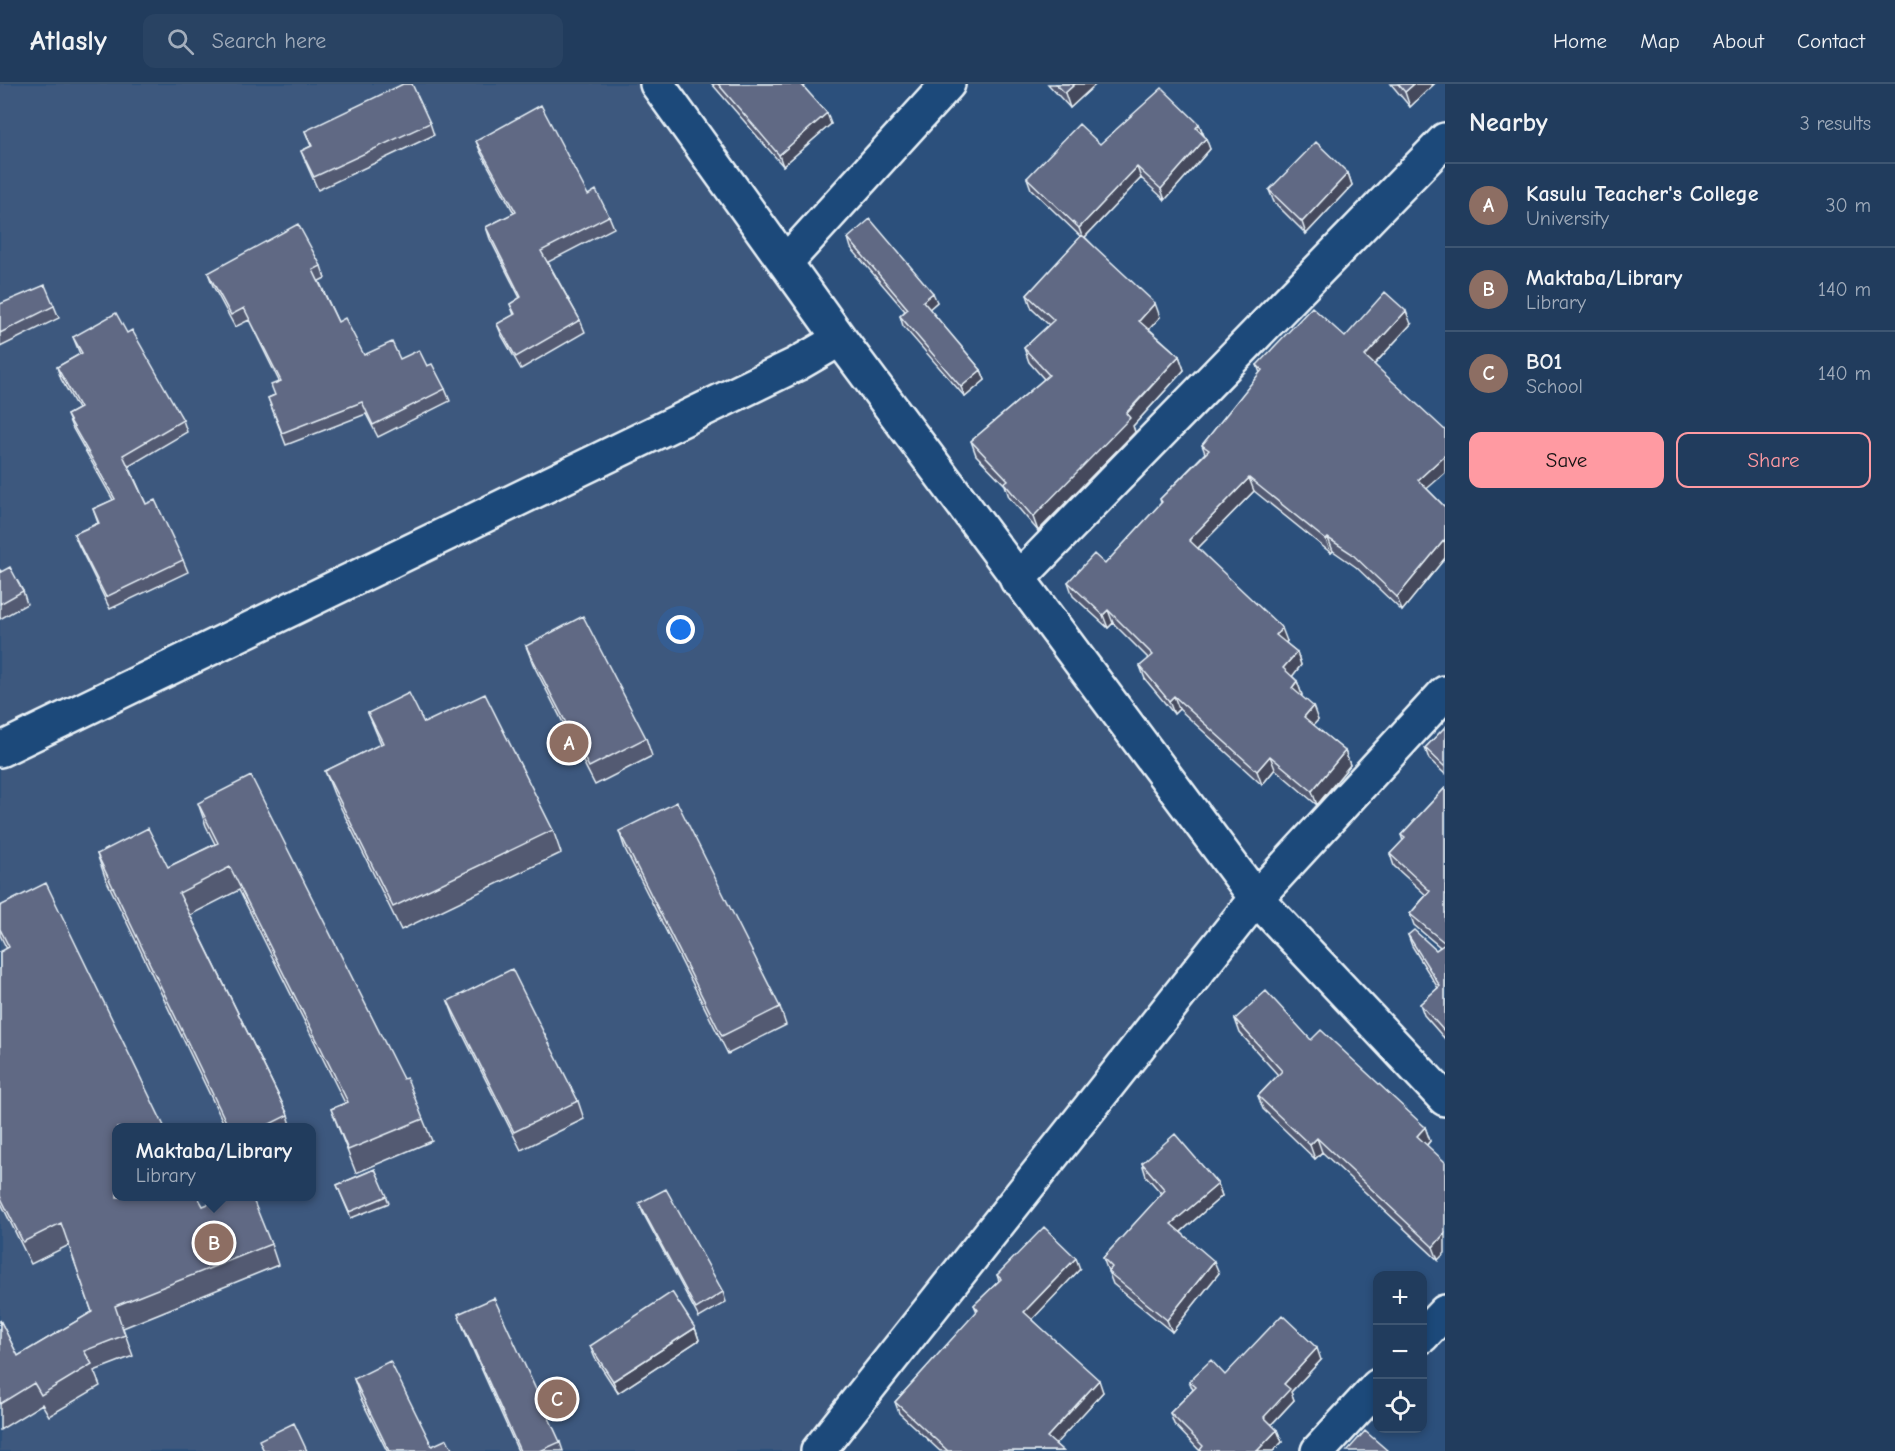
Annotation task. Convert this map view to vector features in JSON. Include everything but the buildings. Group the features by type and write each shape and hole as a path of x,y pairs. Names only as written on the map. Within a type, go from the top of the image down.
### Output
{"street":[{"path":"657,84 1017,580 1256,898 1445,1099"},
{"path":"786,262 948,84"},
{"path":"1017,580 1445,140"},
{"path":"0,750 775,374 840,339"},
{"path":"818,1451 1256,898 1445,693"},
{"path":"1427,1331 1445,1312"},
{"path":"1318,1451 1373,1390"}],"shaded area":[{"path":"0,84 654,84 1257,902 821,1451 0,1451"}],"place":[{"name":"Kasulu Teacher's College","path":"569,743"},
{"name":"Maktaba/Library","path":"214,1243"},
{"name":"BO1","path":"557,1399"}]}
